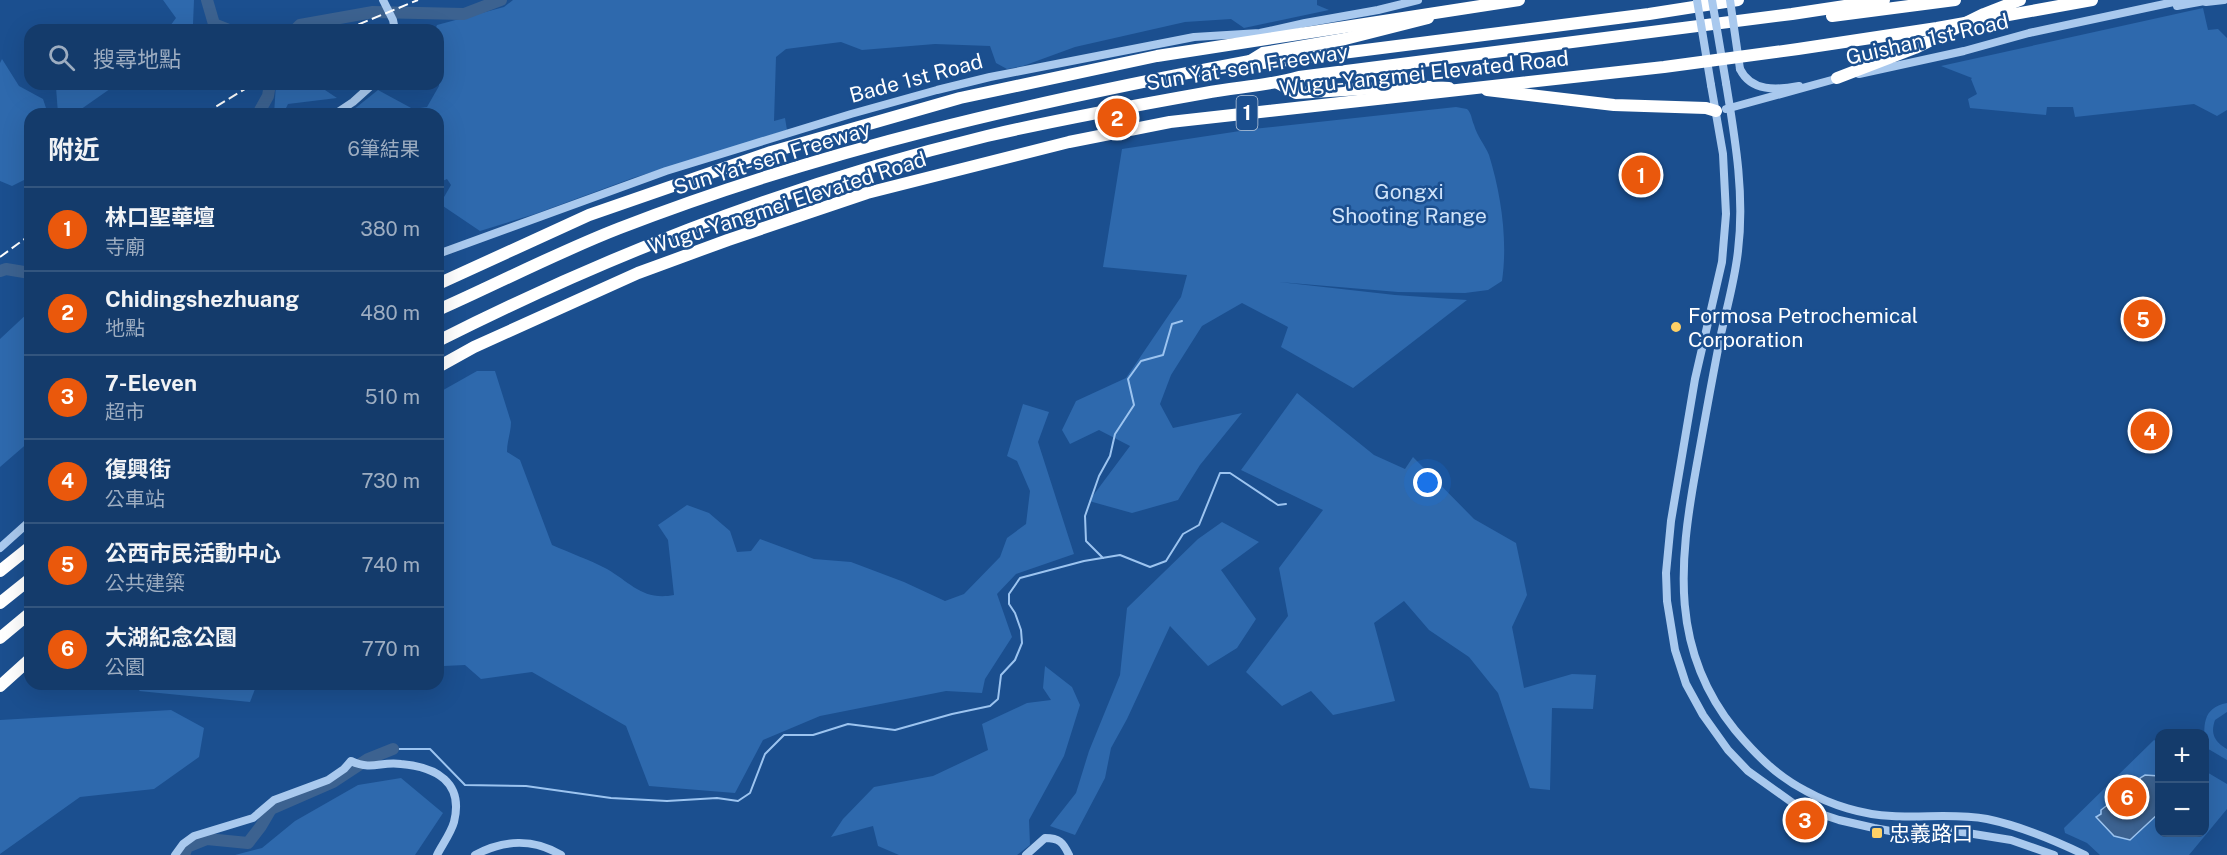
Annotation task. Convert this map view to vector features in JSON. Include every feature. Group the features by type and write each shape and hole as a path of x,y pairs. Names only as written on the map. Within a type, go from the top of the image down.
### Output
{"highway":[{"path":"1250,61 1263,53 1354,37 1490,0"},
{"path":"444,281 589,215 771,152 960,98 1157,56 1519,0"},
{"name":"Sun Yat-sen Freeway","path":"444,307 620,228 689,203 821,161 1007,111 1250,61 1263,63 1649,14 1738,0"},
{"name":"Sun Yat-sen Freeway","path":"444,337 518,300 715,219 906,158 1069,117 1229,89 1278,83 1299,77 1792,14 1884,0"},
{"path":"1792,14 1816,18 1955,0"},
{"path":"1837,78 1915,48 1984,14 2020,0"},
{"name":"Wugu-Yangmei Elevated Road","path":"444,364 474,347 638,273 728,240 867,193 1069,142 1170,122 1652,68 1798,49 1937,28 2092,0"},
{"path":"1278,83 1296,93 1411,86 1517,93 1614,105 1706,108 1716,111"},
{"path":"0,571 24,552"},
{"path":"0,603 24,584"},
{"path":"0,638 24,618"},
{"path":"0,686 24,664"}],"street":[{"name":"Bade 1st Road","path":"444,252 666,171 851,114 958,85 1194,37 1251,34 1378,10 1418,0"},
{"path":"1697,0 1723,154 1726,214 1722,262 1695,379 1675,499 1666,573 1667,601 1675,650 1686,684 1703,715 1728,750 1748,771 1797,806 1839,820 1874,828 1896,832 1955,831 2011,840 2054,855"},
{"path":"1712,0 1730,108 1741,194 1738,251 1690,501 1683,551 1682,589 1688,635 1715,703 1754,753 1774,770 1808,792 1847,808 1889,816 1986,819 2043,835 2085,855"},
{"path":"1730,0 1740,69 1748,81 1757,86 1776,88 1821,82"},
{"name":"Guishan 1st Road","path":"1716,111 1790,93 1837,78 1908,64 2029,33 2183,0"},
{"path":"2116,15 2210,0"},
{"path":"2199,2 2224,0"},
{"path":"384,2 394,24"},
{"path":"344,108 366,90"},
{"path":"1675,499 1690,501"},
{"path":"0,548 24,526"},
{"path":"175,855 183,844 194,836 253,818 274,800 328,780 351,761 363,766 398,763 419,767 440,776 450,784 456,794 453,824 437,855"},
{"path":"1026,855 1040,840 1045,838 1054,838 1062,842 1069,855"},
{"path":"475,855 500,844 520,843 537,844 561,855"}],"green space":[{"path":"163,0 194,0 193,24 172,24 176,18"},
{"path":"513,0 1317,0 1317,5 1329,10 1244,28 1231,19 1185,22 1075,47 1023,66 1007,69 996,63 990,46 935,44 862,50 841,42 786,49 776,57 774,121 785,118 787,130 633,178 535,214 480,231 444,207 444,197 451,185 447,179 444,180 444,108 420,108 427,107 437,90 444,90 444,24 441,24 504,7"},
{"path":"2203,8 2208,30 2218,29 2227,38 2227,110 2217,116 2194,104 2075,117 2073,107 2047,107 2046,115 1970,108 1968,99 1977,94 1972,78 1941,66"},
{"path":"2,59 19,86 43,99 46,108 24,108 24,180 12,186 0,181 0,63"},
{"path":"56,90 108,90 83,108 58,108"},
{"path":"276,90 325,90 337,98 288,104 286,108 274,108"},
{"path":"378,90 411,108 356,108"},
{"name":"Gongxi Shooting Range","path":"1456,107 1467,109 1470,113 1477,133 1489,155 1493,170 1504,233 1502,281 1488,290 1465,293 1398,292 1279,282 1395,295 1467,300 1353,388 1281,347 1288,327 1242,303 1202,326 1171,375 1160,404 1173,428 1242,413 1200,465 1178,500 1132,513 1089,501 1130,446 1099,430 1070,444 1062,430 1076,401 1126,378 1181,297 1187,275 1103,267 1122,149 1253,129"},
{"path":"24,317 24,446 0,467 0,339"},
{"path":"477,371 495,371 511,422 507,452 520,460 552,545 607,569 646,593 674,595 668,540 658,525 687,505 709,513 730,531 737,552 751,551 760,539 814,559 851,562 904,582 945,601 964,594 1000,557 1007,538 1026,524 1030,491 1017,461 1007,456 1023,404 1049,412 1038,442 1074,554 1016,574 997,594 1012,637 985,679 982,693 946,691 820,716 763,740 735,793 649,786 626,726 532,672 481,679 465,665 444,666 444,390"},
{"path":"1297,393 1374,455 1405,469 1413,457 1474,519 1516,543 1527,595 1512,627 1524,688 1572,674 1596,675 1593,709 1552,708 1550,790 1530,788 1498,693 1469,657 1429,630 1404,601 1374,623 1395,701 1333,715 1311,691 1282,706 1246,672 1288,616 1279,568 1323,510 1241,470"},
{"path":"1222,522 1259,542 1221,570 1256,619 1237,648 1208,666 1170,626 1111,748 1105,778 1075,835 1050,826 1076,793 1089,751 1120,675 1127,608 1198,539"},
{"path":"1045,666 1072,687 1080,705 1064,756 1029,820 1030,845 1017,855 899,855 878,846 873,826 831,837 843,819 874,787 933,776 988,750 982,724 1027,703 1051,700 1043,688"},
{"path":"140,690 255,690 250,702"},
{"path":"2227,703 2227,712 2215,720 2213,733 2219,743 2227,749 2227,760 2209,749 2209,729 2204,729 2208,714"},
{"path":"171,710 204,728 199,757 154,789 80,797 0,854 0,720"},
{"path":"2154,740 2155,837 2204,837 2189,855 2100,855 2087,843 2065,833 2064,828"},
{"path":"2209,773 2227,784 2227,809 2209,831"},
{"path":"401,778 443,813 415,855 235,855 262,848 295,821 358,785"}],"shaded area":[{"path":"2145,775 2155,776 2155,817 2130,840 2114,836 2096,817 2114,800 2121,799 2120,795 2135,783 2141,782 2140,778"}],"waterway":[{"path":"207,0 214,24"},
{"path":"306,24 373,12 464,14 501,0"},
{"path":"261,108 269,90"},
{"path":"0,271 6,269 24,272"},
{"path":"1103,558 1086,541 1085,516 1099,476 1110,456 1115,434 1134,405 1128,379 1141,361 1163,355 1172,324 1182,321"},
{"path":"393,749 430,749 465,785 526,786 611,798 667,801 717,798 738,801 750,793 765,754 784,735 813,735 848,724 895,730 990,706 998,699 1001,675 1015,660 1022,643 1021,630 1009,604 1009,594 1020,578 1084,561 1120,555 1150,567 1166,561 1183,534 1199,525 1220,473 1230,473 1278,505 1286,504"},
{"path":"184,855 187,847 207,839 248,843 271,809 333,782 368,759 393,749"}],"railway":[{"path":"360,24 418,0"},
{"path":"214,108 243,90"},
{"path":"0,257 24,239"}],"place":[{"name":"Chidingshezhuang","path":"1117,118"},
{"name":"林口聖華壇","path":"1641,175"},
{"name":"公西市民活動中心","path":"2143,319"},
{"name":"Formosa Petrochemical Corporation","path":"1676,327"},
{"name":"復興街","path":"2150,431"},
{"name":"大湖紀念公園","path":"2127,797"},
{"name":"7-Eleven","path":"1805,820"},
{"name":"忠義路口","path":"1877,833"}]}
